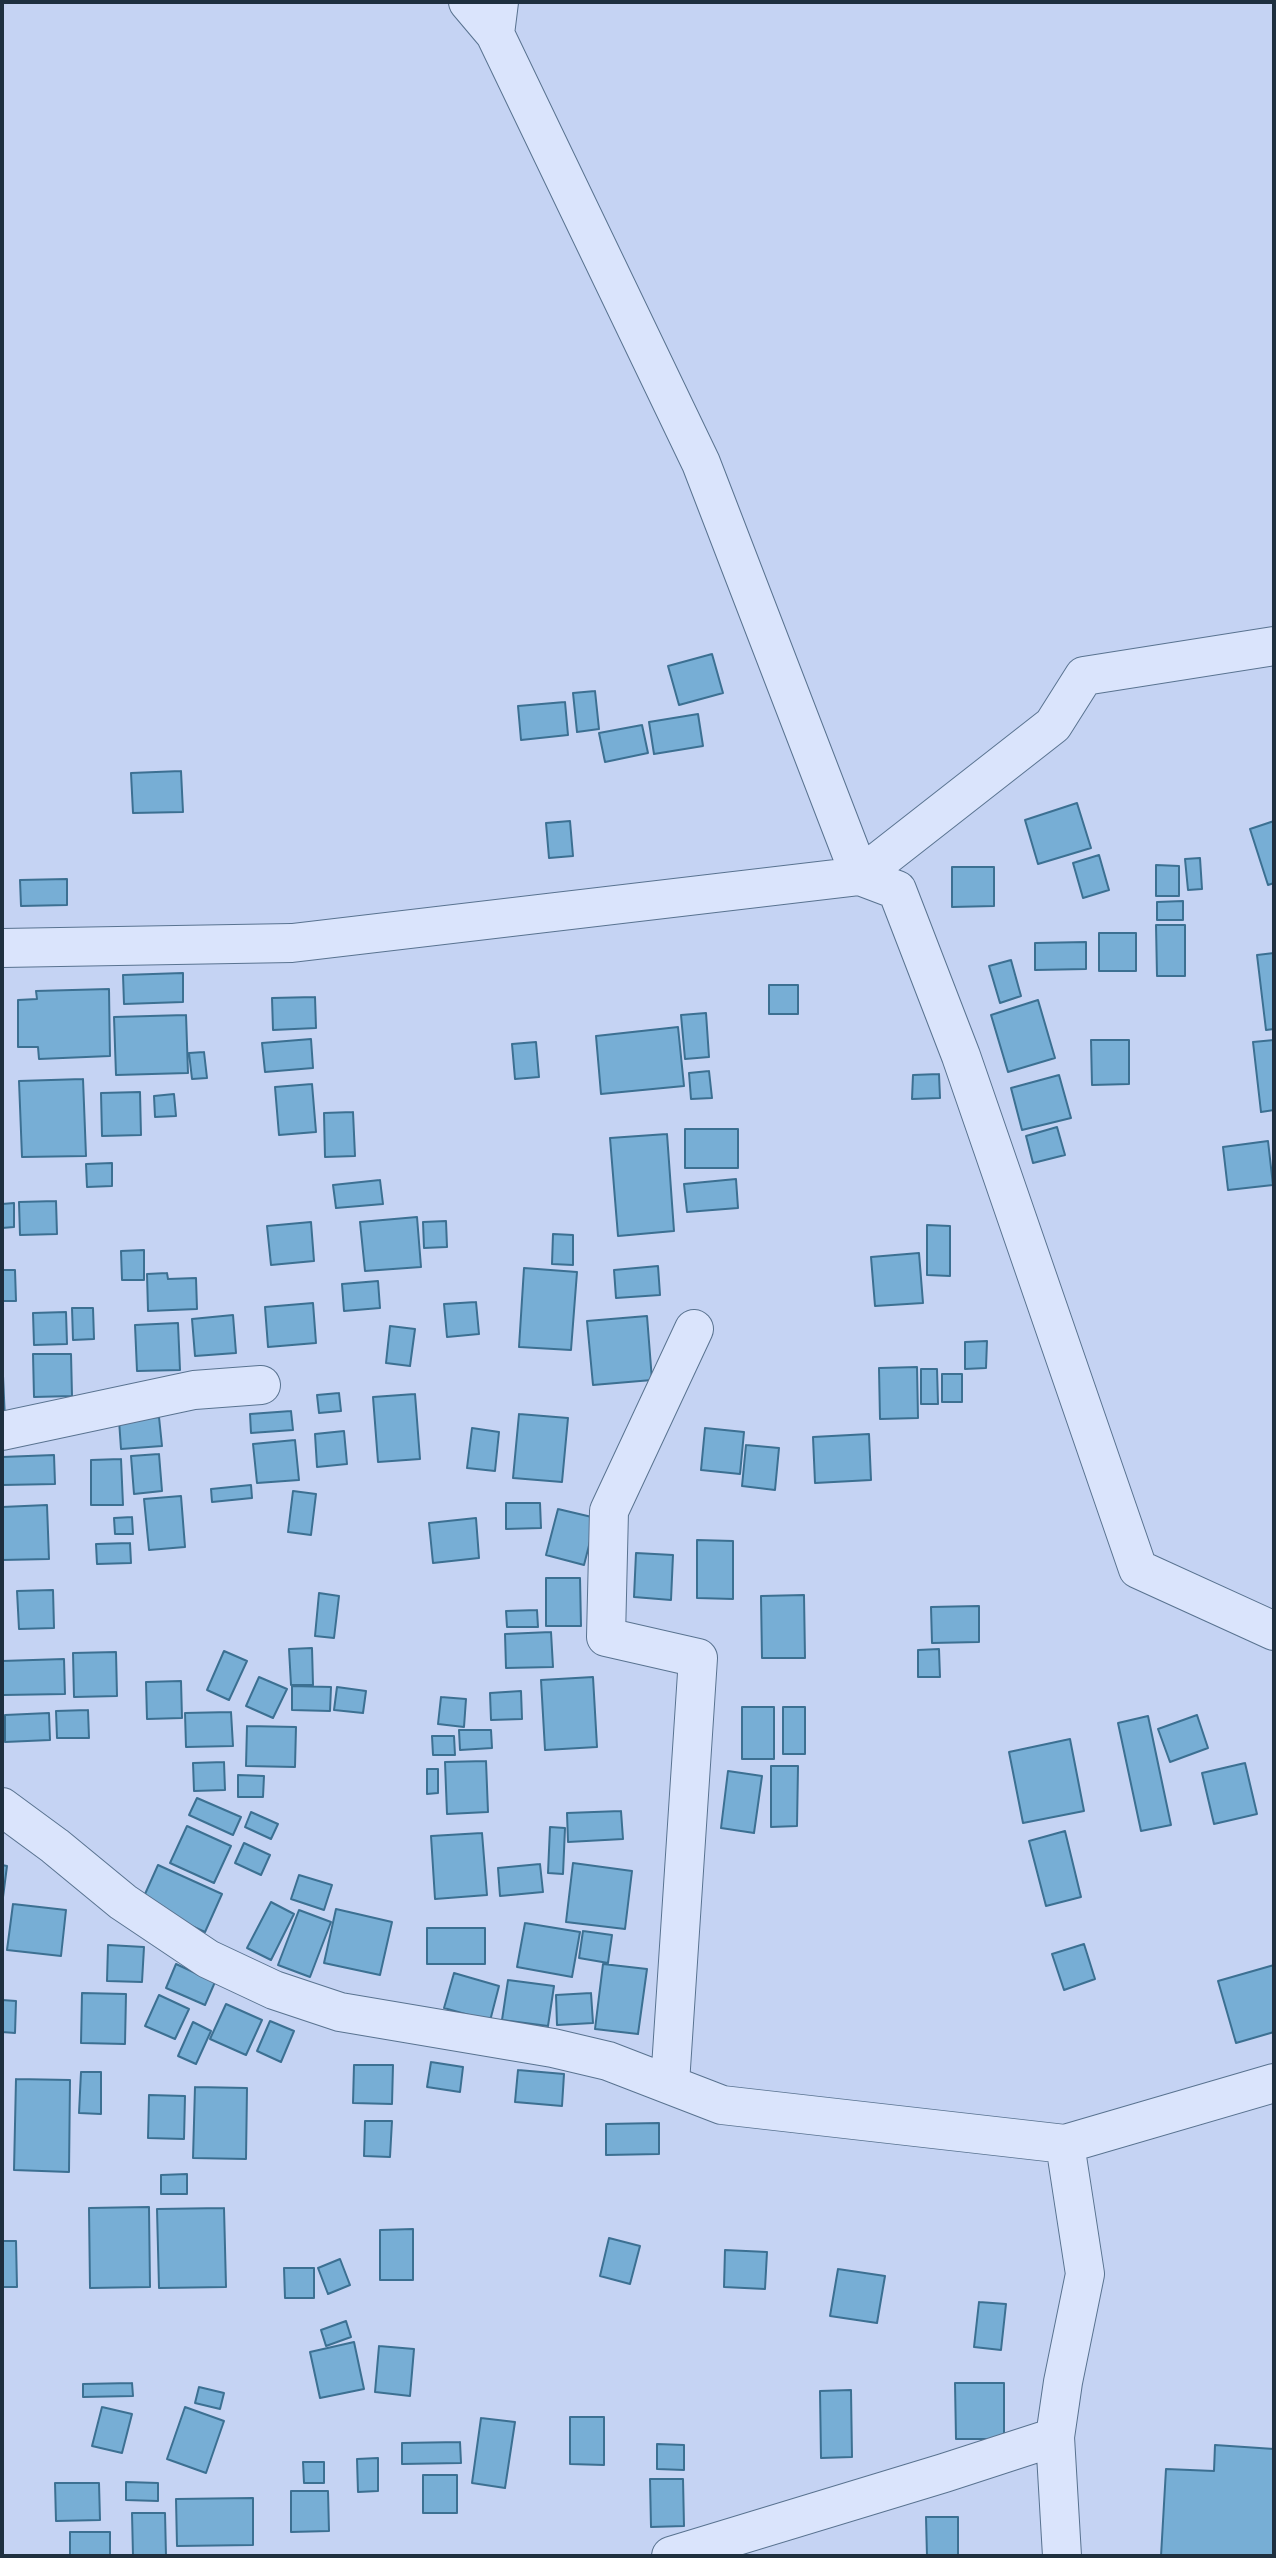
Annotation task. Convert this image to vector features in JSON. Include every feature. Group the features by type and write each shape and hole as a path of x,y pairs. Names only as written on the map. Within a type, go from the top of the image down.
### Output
{"street":[{"path":"468,2 497,18 701,463 860,876"},
{"path":"860,876 1053,725 1084,676 1274,646"},
{"path":"2,948 292,943 860,876 897,890 961,1056 1138,1569 1274,1631"},
{"path":"670,2083 698,1658 606,1637 609,1511 694,1329"},
{"path":"2,1432 194,1390 261,1385"},
{"path":"2,1807 133,1909 208,1959 274,1990 340,2012 553,2048 608,2061 722,2105 1065,2144 1274,2083"},
{"path":"1062,2556 1055,2437 1085,2274 1065,2144"},
{"path":"671,2556 1055,2437"}],"building":[{"path":"712,654 723,693 679,705 668,666"},
{"path":"595,691 599,729 577,732 573,693"},
{"path":"565,702 568,735 521,740 518,706"},
{"path":"698,714 703,746 654,754 649,722"},
{"path":"642,725 648,753 605,762 599,733"},
{"path":"181,771 183,812 133,813 131,773"},
{"path":"1077,803 1091,848 1038,864 1025,820"},
{"path":"570,821 573,856 549,858 546,823"},
{"path":"1274,821 1274,883 1268,885 1250,829"},
{"path":"1099,855 1109,890 1083,898 1073,863"},
{"path":"1200,858 1202,889 1188,890 1185,859"},
{"path":"1156,865 1179,866 1179,896 1156,896"},
{"path":"952,867 994,867 994,906 952,907"},
{"path":"67,879 67,905 21,906 20,880"},
{"path":"1183,901 1183,920 1157,920 1157,902"},
{"path":"1156,925 1185,925 1185,976 1157,976"},
{"path":"1099,933 1136,933 1136,971 1099,971"},
{"path":"1086,942 1086,969 1035,970 1035,943"},
{"path":"1274,953 1274,1029 1266,1030 1257,955"},
{"path":"1011,960 1021,996 1000,1003 989,966"},
{"path":"183,973 183,1002 124,1004 123,975"},
{"path":"769,985 798,985 798,1014 769,1014"},
{"path":"109,989 110,1056 39,1059 38,1047 18,1047 18,1000 37,999 36,991"},
{"path":"315,997 316,1028 273,1030 272,998"},
{"path":"1038,1000 1055,1058 1008,1072 991,1015"},
{"path":"706,1013 709,1057 685,1059 681,1015"},
{"path":"186,1015 188,1073 116,1075 114,1017"},
{"path":"678,1027 684,1086 601,1094 596,1036"},
{"path":"311,1039 313,1068 265,1072 262,1043"},
{"path":"1091,1040 1129,1040 1129,1084 1092,1085"},
{"path":"1274,1040 1274,1110 1261,1112 1253,1042"},
{"path":"536,1042 539,1077 515,1079 512,1044"},
{"path":"204,1052 207,1078 192,1079 189,1053"},
{"path":"709,1071 712,1098 691,1099 689,1073"},
{"path":"939,1074 940,1098 912,1099 913,1075"},
{"path":"1059,1075 1071,1118 1022,1130 1011,1088"},
{"path":"83,1079 86,1156 22,1157 19,1081"},
{"path":"312,1084 316,1132 279,1135 275,1087"},
{"path":"140,1092 141,1135 102,1136 101,1093"},
{"path":"174,1094 176,1116 155,1117 154,1096"},
{"path":"353,1112 355,1156 325,1157 324,1113"},
{"path":"1057,1127 1065,1155 1033,1163 1026,1136"},
{"path":"685,1129 738,1129 738,1168 685,1168"},
{"path":"667,1134 674,1231 618,1236 610,1138"},
{"path":"1268,1141 1273,1185 1228,1190 1223,1147"},
{"path":"112,1163 112,1186 87,1187 86,1164"},
{"path":"736,1179 738,1208 687,1212 684,1184"},
{"path":"380,1180 383,1204 336,1208 333,1185"},
{"path":"56,1201 57,1234 20,1235 19,1202"},
{"path":"14,1203 14,1227 2,1228 2,1204"},
{"path":"417,1217 421,1267 365,1271 360,1222"},
{"path":"446,1221 447,1247 424,1248 423,1222"},
{"path":"311,1222 314,1261 271,1265 267,1226"},
{"path":"927,1225 950,1226 950,1276 927,1275"},
{"path":"553,1234 573,1235 573,1265 552,1264"},
{"path":"144,1250 144,1280 122,1280 121,1251"},
{"path":"919,1253 923,1303 875,1306 871,1257"},
{"path":"658,1266 660,1295 616,1298 614,1270"},
{"path":"524,1268 577,1272 571,1350 519,1347"},
{"path":"2,1270 15,1270 16,1301 2,1301"},
{"path":"167,1273 168,1279 196,1278 197,1309 148,1311 147,1274"},
{"path":"378,1281 380,1308 344,1311 342,1284"},
{"path":"476,1302 479,1334 447,1337 444,1304"},
{"path":"313,1303 316,1343 268,1347 265,1307"},
{"path":"72,1308 93,1308 94,1339 73,1340"},
{"path":"66,1312 67,1344 34,1345 33,1313"},
{"path":"233,1315 236,1353 195,1356 192,1319"},
{"path":"647,1316 652,1380 593,1385 587,1321"},
{"path":"178,1323 180,1370 137,1371 135,1325"},
{"path":"390,1326 415,1329 410,1366 386,1363"},
{"path":"987,1341 986,1368 965,1369 965,1342"},
{"path":"33,1354 71,1354 72,1396 34,1397"},
{"path":"917,1367 918,1418 880,1419 879,1368"},
{"path":"921,1369 937,1369 938,1404 921,1404"},
{"path":"942,1374 962,1374 962,1402 942,1402"},
{"path":"3,1376 5,1420 2,1420"},
{"path":"339,1393 341,1411 319,1413 317,1395"},
{"path":"415,1394 420,1459 378,1462 373,1397"},
{"path":"291,1411 293,1430 251,1433 250,1414"},
{"path":"519,1414 568,1418 562,1482 513,1478"},
{"path":"159,1417 162,1446 121,1449 119,1420"},
{"path":"472,1428 499,1432 495,1471 467,1468"},
{"path":"705,1428 744,1432 740,1474 701,1470"},
{"path":"344,1431 347,1464 317,1467 315,1434"},
{"path":"869,1434 871,1480 815,1483 813,1437"},
{"path":"295,1440 299,1480 257,1483 253,1444"},
{"path":"746,1445 779,1448 775,1490 742,1486"},
{"path":"159,1454 162,1491 134,1494 131,1456"},
{"path":"54,1455 55,1484 2,1485 2,1457"},
{"path":"121,1459 123,1505 91,1505 91,1460"},
{"path":"251,1485 252,1498 212,1502 211,1489"},
{"path":"293,1491 316,1494 311,1535 288,1532"},
{"path":"181,1496 185,1547 149,1550 144,1499"},
{"path":"506,1503 540,1503 541,1528 506,1529"},
{"path":"47,1505 49,1559 2,1560 2,1507"},
{"path":"558,1509 596,1518 584,1565 546,1555"},
{"path":"132,1517 133,1534 115,1534 114,1518"},
{"path":"476,1518 479,1558 433,1563 429,1523"},
{"path":"697,1540 733,1541 733,1599 697,1598"},
{"path":"130,1543 131,1563 97,1564 96,1544"},
{"path":"636,1553 673,1555 671,1600 634,1597"},
{"path":"546,1578 580,1578 581,1626 546,1626"},
{"path":"53,1590 54,1628 19,1629 17,1591"},
{"path":"319,1593 339,1596 334,1638 315,1636"},
{"path":"804,1595 805,1658 762,1658 761,1596"},
{"path":"979,1606 979,1642 932,1643 931,1607"},
{"path":"537,1610 538,1627 507,1627 506,1611"},
{"path":"551,1632 553,1667 506,1668 505,1634"},
{"path":"312,1648 313,1685 291,1685 289,1649"},
{"path":"939,1649 940,1677 918,1677 918,1650"},
{"path":"224,1651 247,1661 229,1700 207,1690"},
{"path":"116,1652 117,1696 74,1697 73,1653"},
{"path":"64,1659 65,1694 3,1695 2,1661"},
{"path":"259,1677 287,1689 273,1718 246,1706"},
{"path":"593,1677 597,1747 545,1750 541,1680"},
{"path":"181,1681 182,1718 147,1719 146,1682"},
{"path":"292,1686 331,1687 330,1711 292,1710"},
{"path":"337,1687 366,1691 363,1713 334,1710"},
{"path":"521,1691 522,1719 491,1720 490,1693"},
{"path":"441,1697 466,1699 464,1727 438,1724"},
{"path":"742,1707 774,1707 774,1759 742,1759"},
{"path":"783,1707 805,1707 805,1754 783,1754"},
{"path":"88,1710 89,1738 57,1738 56,1711"},
{"path":"231,1712 233,1746 186,1747 185,1713"},
{"path":"49,1713 50,1740 5,1742 5,1715"},
{"path":"1197,1715 1208,1748 1170,1762 1158,1729"},
{"path":"1148,1716 1171,1825 1141,1831 1118,1723"},
{"path":"247,1726 296,1727 295,1767 246,1766"},
{"path":"459,1730 491,1730 492,1748 460,1750"},
{"path":"432,1736 454,1736 455,1755 433,1755"},
{"path":"1070,1739 1084,1811 1023,1823 1009,1752"},
{"path":"486,1761 488,1812 447,1814 445,1762"},
{"path":"224,1762 225,1790 194,1791 193,1763"},
{"path":"1245,1763 1257,1814 1214,1824 1202,1773"},
{"path":"771,1766 798,1766 797,1826 771,1827"},
{"path":"427,1769 438,1769 438,1793 427,1794"},
{"path":"728,1771 762,1776 754,1833 721,1828"},
{"path":"238,1775 264,1776 263,1797 238,1797"},
{"path":"197,1798 241,1817 233,1835 189,1815"},
{"path":"621,1811 623,1839 568,1842 567,1813"},
{"path":"251,1812 278,1824 271,1839 245,1827"},
{"path":"187,1826 231,1846 214,1883 170,1863"},
{"path":"550,1827 565,1828 563,1874 548,1873"},
{"path":"1065,1831 1081,1897 1046,1906 1029,1841"},
{"path":"482,1833 487,1895 435,1899 431,1836"},
{"path":"244,1843 270,1855 261,1875 235,1863"},
{"path":"573,1863 632,1871 625,1929 566,1922"},
{"path":"540,1864 543,1892 500,1896 498,1868"},
{"path":"2,1865 7,1866 3,1897 2,1897"},
{"path":"158,1865 222,1894 205,1932 141,1903"},
{"path":"299,1875 332,1885 324,1910 291,1899"},
{"path":"271,1902 294,1914 271,1960 247,1948"},
{"path":"13,1904 66,1910 61,1956 7,1950"},
{"path":"336,1909 392,1922 380,1975 324,1963"},
{"path":"299,1910 331,1922 310,1977 278,1965"},
{"path":"525,1923 580,1932 572,1977 517,1967"},
{"path":"427,1928 485,1928 485,1964 427,1964"},
{"path":"583,1931 612,1935 608,1963 579,1958"},
{"path":"1084,1944 1095,1979 1064,1990 1052,1954"},
{"path":"108,1945 144,1947 142,1982 107,1981"},
{"path":"176,1964 215,1982 205,2005 166,1988"},
{"path":"603,1964 647,1969 638,2034 595,2029"},
{"path":"1274,1965 1274,2032 1236,2043 1218,1981"},
{"path":"454,1973 499,1986 490,2021 444,2008"},
{"path":"508,1980 554,1986 548,2026 502,2020"},
{"path":"82,1993 126,1994 125,2044 81,2043"},
{"path":"591,1993 593,2023 557,2025 556,1995"},
{"path":"159,1995 189,2009 175,2039 145,2026"},
{"path":"2,2000 16,2001 15,2033 2,2032"},
{"path":"226,2004 262,2020 246,2055 210,2039"},
{"path":"270,2021 294,2031 281,2062 257,2051"},
{"path":"193,2022 211,2031 196,2064 178,2056"},
{"path":"431,2062 463,2067 460,2092 427,2087"},
{"path":"354,2065 393,2065 392,2104 353,2103"},
{"path":"518,2070 564,2074 562,2106 515,2102"},
{"path":"81,2072 101,2072 101,2114 79,2113"},
{"path":"16,2079 70,2080 69,2172 14,2170"},
{"path":"195,2087 247,2088 246,2159 193,2158"},
{"path":"149,2095 185,2096 184,2139 148,2138"},
{"path":"365,2121 392,2121 390,2157 364,2156"},
{"path":"659,2123 659,2154 606,2155 606,2124"},
{"path":"187,2174 187,2194 161,2194 161,2175"},
{"path":"149,2207 150,2287 90,2288 89,2208"},
{"path":"224,2208 226,2287 159,2288 157,2209"},
{"path":"413,2229 413,2280 380,2280 380,2230"},
{"path":"609,2238 640,2246 630,2284 600,2276"},
{"path":"2,2241 16,2241 17,2287 2,2287"},
{"path":"725,2250 767,2252 765,2289 724,2287"},
{"path":"340,2259 350,2285 328,2294 318,2268"},
{"path":"284,2268 314,2268 314,2298 285,2298"},
{"path":"838,2269 885,2276 877,2323 830,2316"},
{"path":"979,2302 1006,2304 1001,2350 974,2347"},
{"path":"346,2321 351,2337 326,2346 321,2330"},
{"path":"354,2342 364,2389 320,2398 310,2352"},
{"path":"379,2346 414,2349 410,2396 375,2392"},
{"path":"132,2383 133,2396 83,2397 83,2384"},
{"path":"955,2383 1004,2383 1004,2439 956,2439"},
{"path":"199,2387 224,2393 220,2409 195,2403"},
{"path":"851,2390 852,2457 821,2458 820,2391"},
{"path":"102,2407 132,2414 122,2453 92,2446"},
{"path":"185,2407 224,2421 206,2473 167,2459"},
{"path":"570,2417 604,2417 604,2465 570,2464"},
{"path":"481,2418 515,2422 505,2488 472,2483"},
{"path":"460,2442 461,2463 402,2464 402,2443"},
{"path":"657,2444 684,2445 684,2470 657,2469"},
{"path":"1215,2445 1274,2449 1274,2556 1161,2556 1166,2469 1214,2471"},
{"path":"378,2458 378,2491 358,2492 357,2459"},
{"path":"303,2462 324,2462 324,2483 304,2483"},
{"path":"423,2475 457,2475 457,2513 423,2513"},
{"path":"650,2479 683,2479 684,2526 651,2527"},
{"path":"126,2482 158,2483 158,2501 126,2500"},
{"path":"55,2483 99,2483 100,2520 56,2521"},
{"path":"291,2491 328,2491 329,2531 291,2532"},
{"path":"253,2498 253,2545 177,2546 176,2499"},
{"path":"132,2513 165,2513 166,2556 133,2556"},
{"path":"926,2517 958,2517 958,2556 927,2556"},
{"path":"70,2532 110,2532 110,2556 70,2556"}]}
